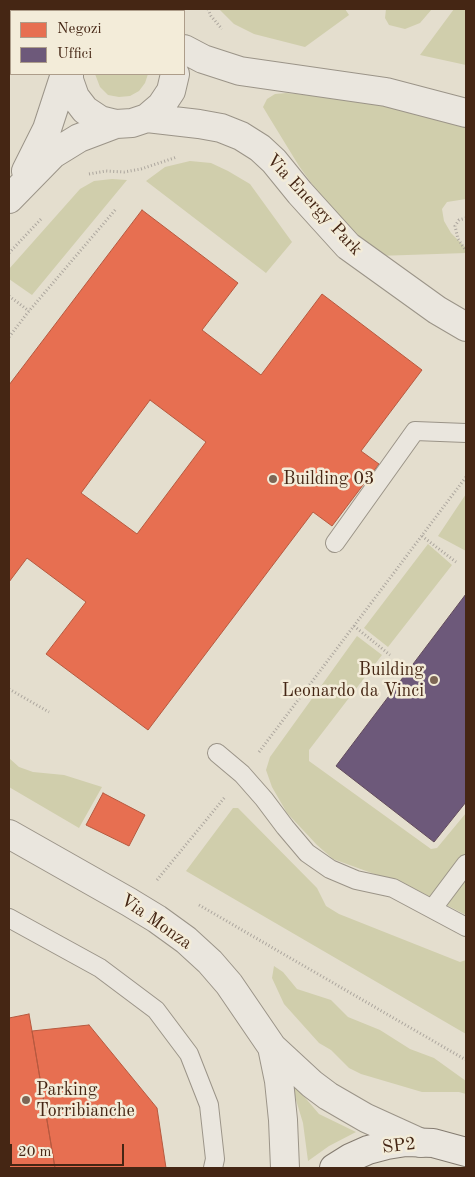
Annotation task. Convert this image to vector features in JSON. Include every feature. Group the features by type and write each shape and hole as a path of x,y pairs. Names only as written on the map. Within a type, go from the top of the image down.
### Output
{"street":[{"path":"185,50 203,60 240,71 386,92 466,113"},
{"path":"67,75 75,97 85,110 100,120 116,124"},
{"path":"13,195 47,129 67,75"},
{"path":"13,195 53,154 79,138 116,124 132,123 147,118 166,99 171,91 175,75"},
{"name":"Via Energy Park","path":"147,118 221,128 240,136 260,148 274,161 348,246 429,305 466,327"},
{"name":"Via Monza","path":"9,834 136,906 186,940 210,962 229,984 272,1047"},
{"path":"272,1047 312,1084 328,1096 366,1118 421,1143"},
{"path":"272,1047 279,1081 285,1168"},
{"name":"SP2","path":"421,1143 466,1139"},
{"name":"SP2","path":"334,1168 357,1154 379,1147 406,1142 448,1146 466,1152"}],"lane":[{"path":"335,543 415,431 466,433"},
{"path":"217,753 242,774 307,853 330,869 356,880 393,888 466,927"},
{"path":"432,908 466,864"},
{"path":"9,918 100,968 156,1010 189,1054 209,1105 215,1159 213,1168"}],"path":[{"path":"84,177 90,173 106,171 124,172 141,170 185,155"},
{"path":"9,337 116,208"},
{"path":"9,253 42,218"},
{"path":"466,218 459,220 454,226 458,239 466,251"},
{"path":"9,296 29,311"},
{"path":"165,885 157,880 230,792 466,476"},
{"path":"422,536 456,562"},
{"path":"354,626 390,655"},
{"path":"9,689 49,712"},
{"path":"191,900 466,1060"}],"shaded area":[{"path":"219,9 345,9 349,15 305,47 254,34 234,24"},
{"path":"386,9 432,9 420,23 405,29 389,25 385,18"},
{"path":"454,9 466,9 466,65 420,55"},
{"path":"95,75 148,75 139,91 130,96 108,95 100,87"},
{"path":"286,93 399,103 466,119 466,199 447,202 442,209 444,221 451,233 466,248 466,253 377,256 335,216 299,166 263,107 267,99 275,94"},
{"path":"190,161 211,163 250,184 292,242 266,273 146,181 165,167"},
{"path":"127,180 32,295 9,279 9,269 80,189 94,181"},
{"path":"466,494 466,551 438,536"},
{"path":"428,544 452,565 388,647 364,628"},
{"path":"357,636 382,655 309,750 309,761 431,849 437,848 466,813 466,915 413,888 333,859 287,813 272,787 266,770 270,757"},
{"path":"9,758 19,767 33,772 64,775 102,787 79,828 9,787"},
{"path":"233,808 238,808 317,888 326,906 339,914 460,962 466,960 466,1034 186,871"},
{"path":"274,966 283,972 297,989 331,1000 348,1017 380,1030 410,1049 434,1058 466,1081 466,1094 459,1092 422,1092 361,1074 349,1068 331,1050 319,1043 284,1004 272,978"},
{"path":"290,1080 319,1114 356,1132 329,1146 308,1161 303,1123"}],"building: Negozi":[{"name":"Building 03","path":"142,210 238,283 202,330 261,375 322,294 422,370 361,451 379,464 332,526 313,512 148,730 46,654 86,602 27,558 9,582 9,385","holes":["150,400 206,442 137,534 81,493"]},
{"path":"103,793 145,815 129,846 86,825"},
{"name":"Parking Torribianche","path":"29,1014 55,1168 9,1168 9,1018"},
{"path":"89,1025 157,1108 166,1168 55,1168 32,1031"}],"building: Uffici":[{"name":"Building Leonardo da Vinci","path":"466,594 466,802 434,842 336,766"}],"place":[{"name":"Building 03","path":"273,479"},
{"name":"Building Leonardo da Vinci","path":"434,680"},
{"name":"Parking Torribianche","path":"26,1100"}]}
